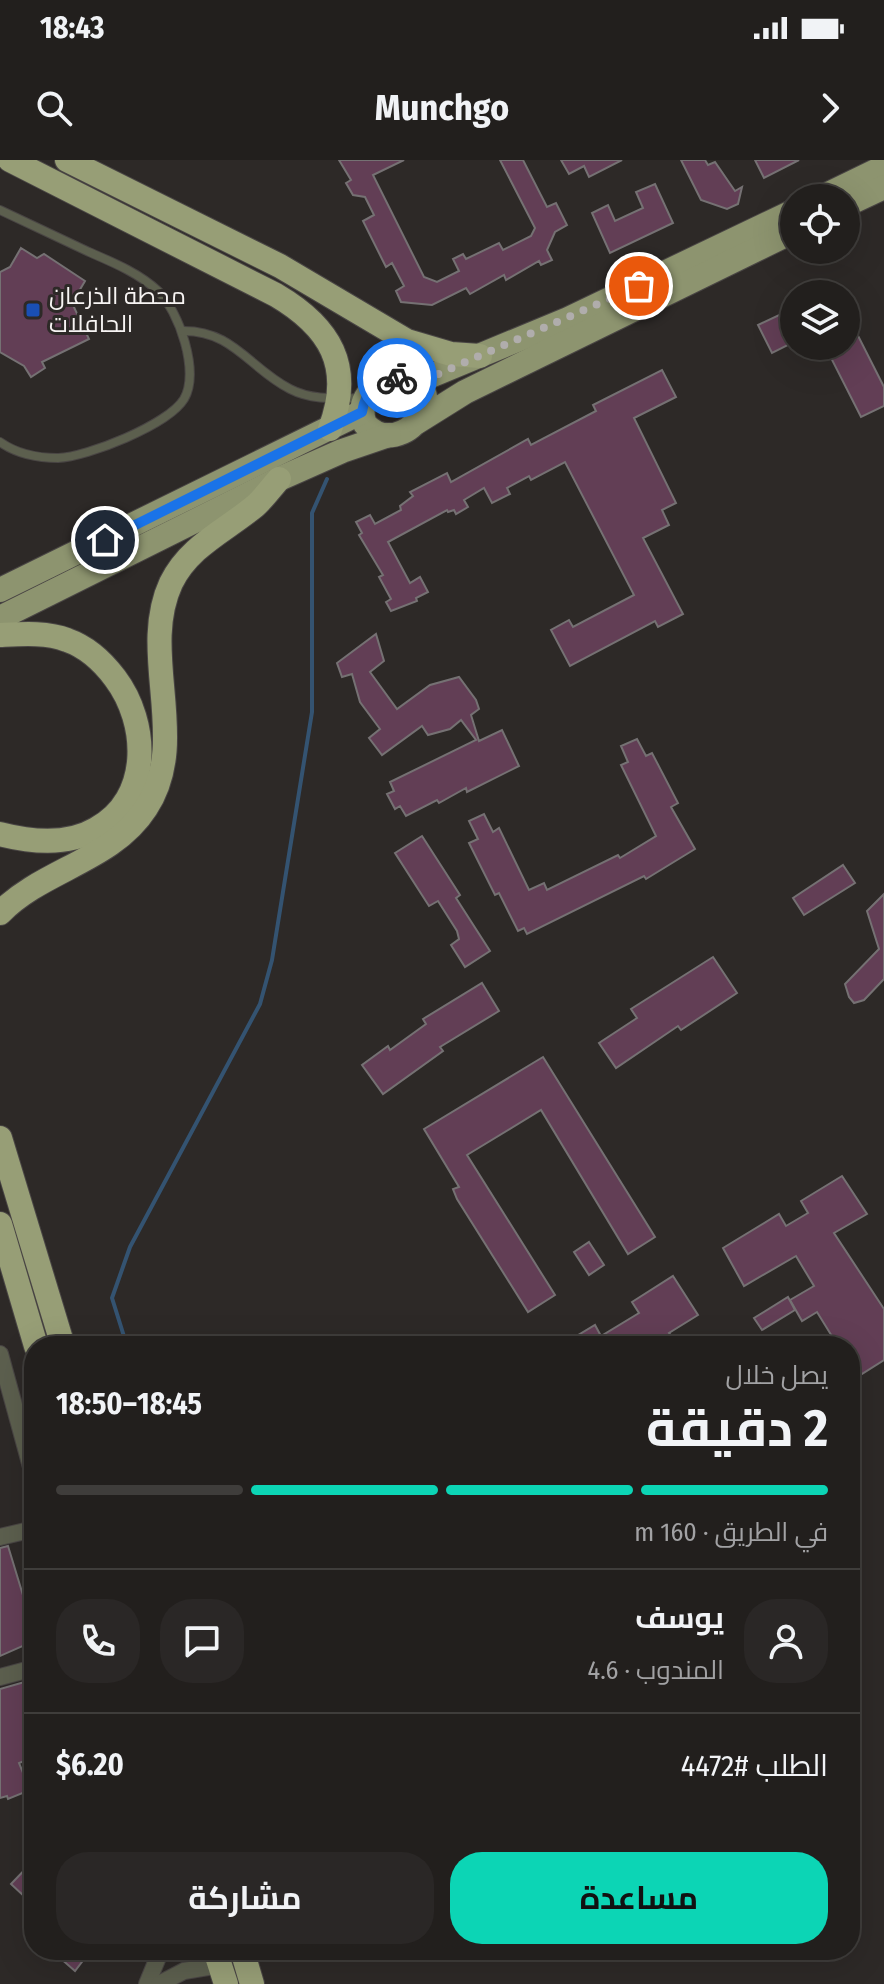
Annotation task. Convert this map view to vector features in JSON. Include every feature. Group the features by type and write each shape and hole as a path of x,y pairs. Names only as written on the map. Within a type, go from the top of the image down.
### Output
{"highway":[{"path":"10,160 299,308 315,321 332,349 340,378 339,398 330,429"},
{"path":"67,160 280,266 407,341 451,354 480,356"},
{"path":"0,913 35,884 118,840 136,823 148,805 163,760 165,738 159,633 165,598 172,581 193,552 259,503 279,479"},
{"path":"0,635 67,640 89,652 107,667 132,708 140,733 140,758 135,784 119,810 98,829 76,838 45,842 0,834"},
{"path":"0,1138 60,1336"},
{"path":"0,1224 33,1336"},
{"path":"245,1960 252,1984"}],"main road":[{"path":"860,187 884,167"},
{"path":"860,194 884,187"},
{"path":"0,618 279,479 342,451 409,429 465,392 698,268 780,219"},
{"path":"0,590 330,429 363,405 372,388 382,381 394,377 416,382 780,236"},
{"path":"416,382 423,390 426,402 417,422"},
{"path":"363,405 369,429 389,435"}],"street":[{"path":"0,1354 6,1400 24,1450"},
{"path":"0,1537 24,1531"},
{"path":"0,1677 24,1671"},
{"path":"147,1984 157,1960"},
{"path":"159,1984 184,1971 220,1966"}],"lane":[{"path":"0,210 139,278 158,291 172,309 182,331 189,378 184,399 164,418 93,450 61,458 38,457 18,452 0,442"},
{"path":"182,331 215,335 291,389 306,395 339,398 363,405"}],"building":[{"path":"339,160 404,160 373,175 424,277 437,282 459,271 453,259 463,254 466,259 499,243 503,250 531,236 535,228 500,160 523,160 547,207 556,203 567,225 555,232 547,250 552,260 541,265 539,261 506,280 504,275 470,294 466,288 432,305 401,302 396,291 404,286 392,263 386,267 363,221 374,215 365,197 353,195 346,183 351,180"},
{"path":"561,160 622,160 589,177 584,166 569,174"},
{"path":"681,160 705,160 708,165 715,162 735,191 742,187 738,204 727,209 701,200"},
{"path":"755,160 799,160 764,178"},
{"path":"655,184 673,223 610,253 592,213 608,205 615,221 643,208 636,192"},
{"path":"21,248 37,258 44,254 85,281 72,303 89,339 42,362 45,368 31,377 24,366 0,352 0,272 10,267"},
{"path":"780,315 780,349 772,353 758,325"},
{"path":"860,340 884,387 884,406 861,417 832,360 860,360"},
{"path":"662,370 676,397 634,418 676,503 662,510 669,525 643,538 683,614 658,627 655,621 570,666 551,630 569,620 573,627 634,595 565,462 531,480 529,476 507,488 510,494 492,503 484,488 464,500 468,507 456,514 454,510 447,510 388,542 410,583 420,577 428,592 416,598 417,601 391,611 386,602 391,599 379,577 383,575 359,535 362,533 356,522 370,515 375,524 401,510 400,506 413,496 410,492 447,473 451,482 528,439 531,445 596,411 593,405"},
{"path":"376,634 384,661 370,672 397,709 430,685 459,677 479,709 471,715 479,741 502,730 519,766 467,792 466,788 406,816 400,806 395,809 387,794 394,791 390,782 476,740 461,720 450,729 428,735 422,726 382,755 369,738 380,729 360,702 352,674 342,677 337,663"},
{"path":"637,739 646,756 652,753 678,803 671,807 695,849 646,879 644,876 527,934 524,928 518,931 499,893 495,895 469,843 478,839 469,821 484,814 493,832 499,828 529,890 544,883 547,890 618,855 620,858 656,836 621,765 628,762 621,746"},
{"path":"422,836 460,895 456,898 490,951 465,967 451,945 459,939 457,931 438,901 429,906 395,853"},
{"path":"843,865 855,883 804,915 793,898"},
{"path":"884,894 884,979 864,1000 854,1003 845,984 879,949 867,911"},
{"path":"713,957 737,993 681,1030 678,1026 616,1068 599,1043 637,1018 631,1009"},
{"path":"482,983 499,1011 440,1047 443,1051 383,1094 362,1065 388,1046 390,1050 426,1024 423,1019"},
{"path":"543,1057 655,1237 628,1254 541,1110 467,1155 555,1295 528,1312 457,1199 453,1189 459,1187 424,1129"},
{"path":"842,1176 867,1214 834,1233 884,1309 884,1360 860,1375 860,1336 832,1336 817,1312 802,1321 790,1300 814,1286 796,1256 744,1286 723,1248 779,1214 786,1226 808,1213 801,1201"},
{"path":"589,1242 604,1265 589,1275 574,1252"},
{"path":"673,1276 698,1315 669,1333 672,1336 601,1336 639,1313 632,1302"},
{"path":"788,1297 795,1310 762,1330 754,1318"},
{"path":"595,1325 601,1336 577,1336"},
{"path":"8,1546 24,1599 24,1645 0,1656 0,1548"},
{"path":"24,1682 24,1761 19,1763 24,1775 24,1792 8,1799 7,1796 0,1798 0,1689"},
{"path":"24,1870 24,1896 11,1884"},
{"path":"62,1960 83,1960 75,1971"}],"waterway":[{"path":"124,1336 112,1298 130,1247 260,1004 272,960 312,712 312,513 327,479"}],"way so far":[{"path":"397,378 416,382 429,378 639,286"}],"place":[{"name":"محطة الذرعان الحافلات","path":"33,310"}],"route":[{"path":"105,540 362,412 365,398 372,388 382,381 397,378"}]}
